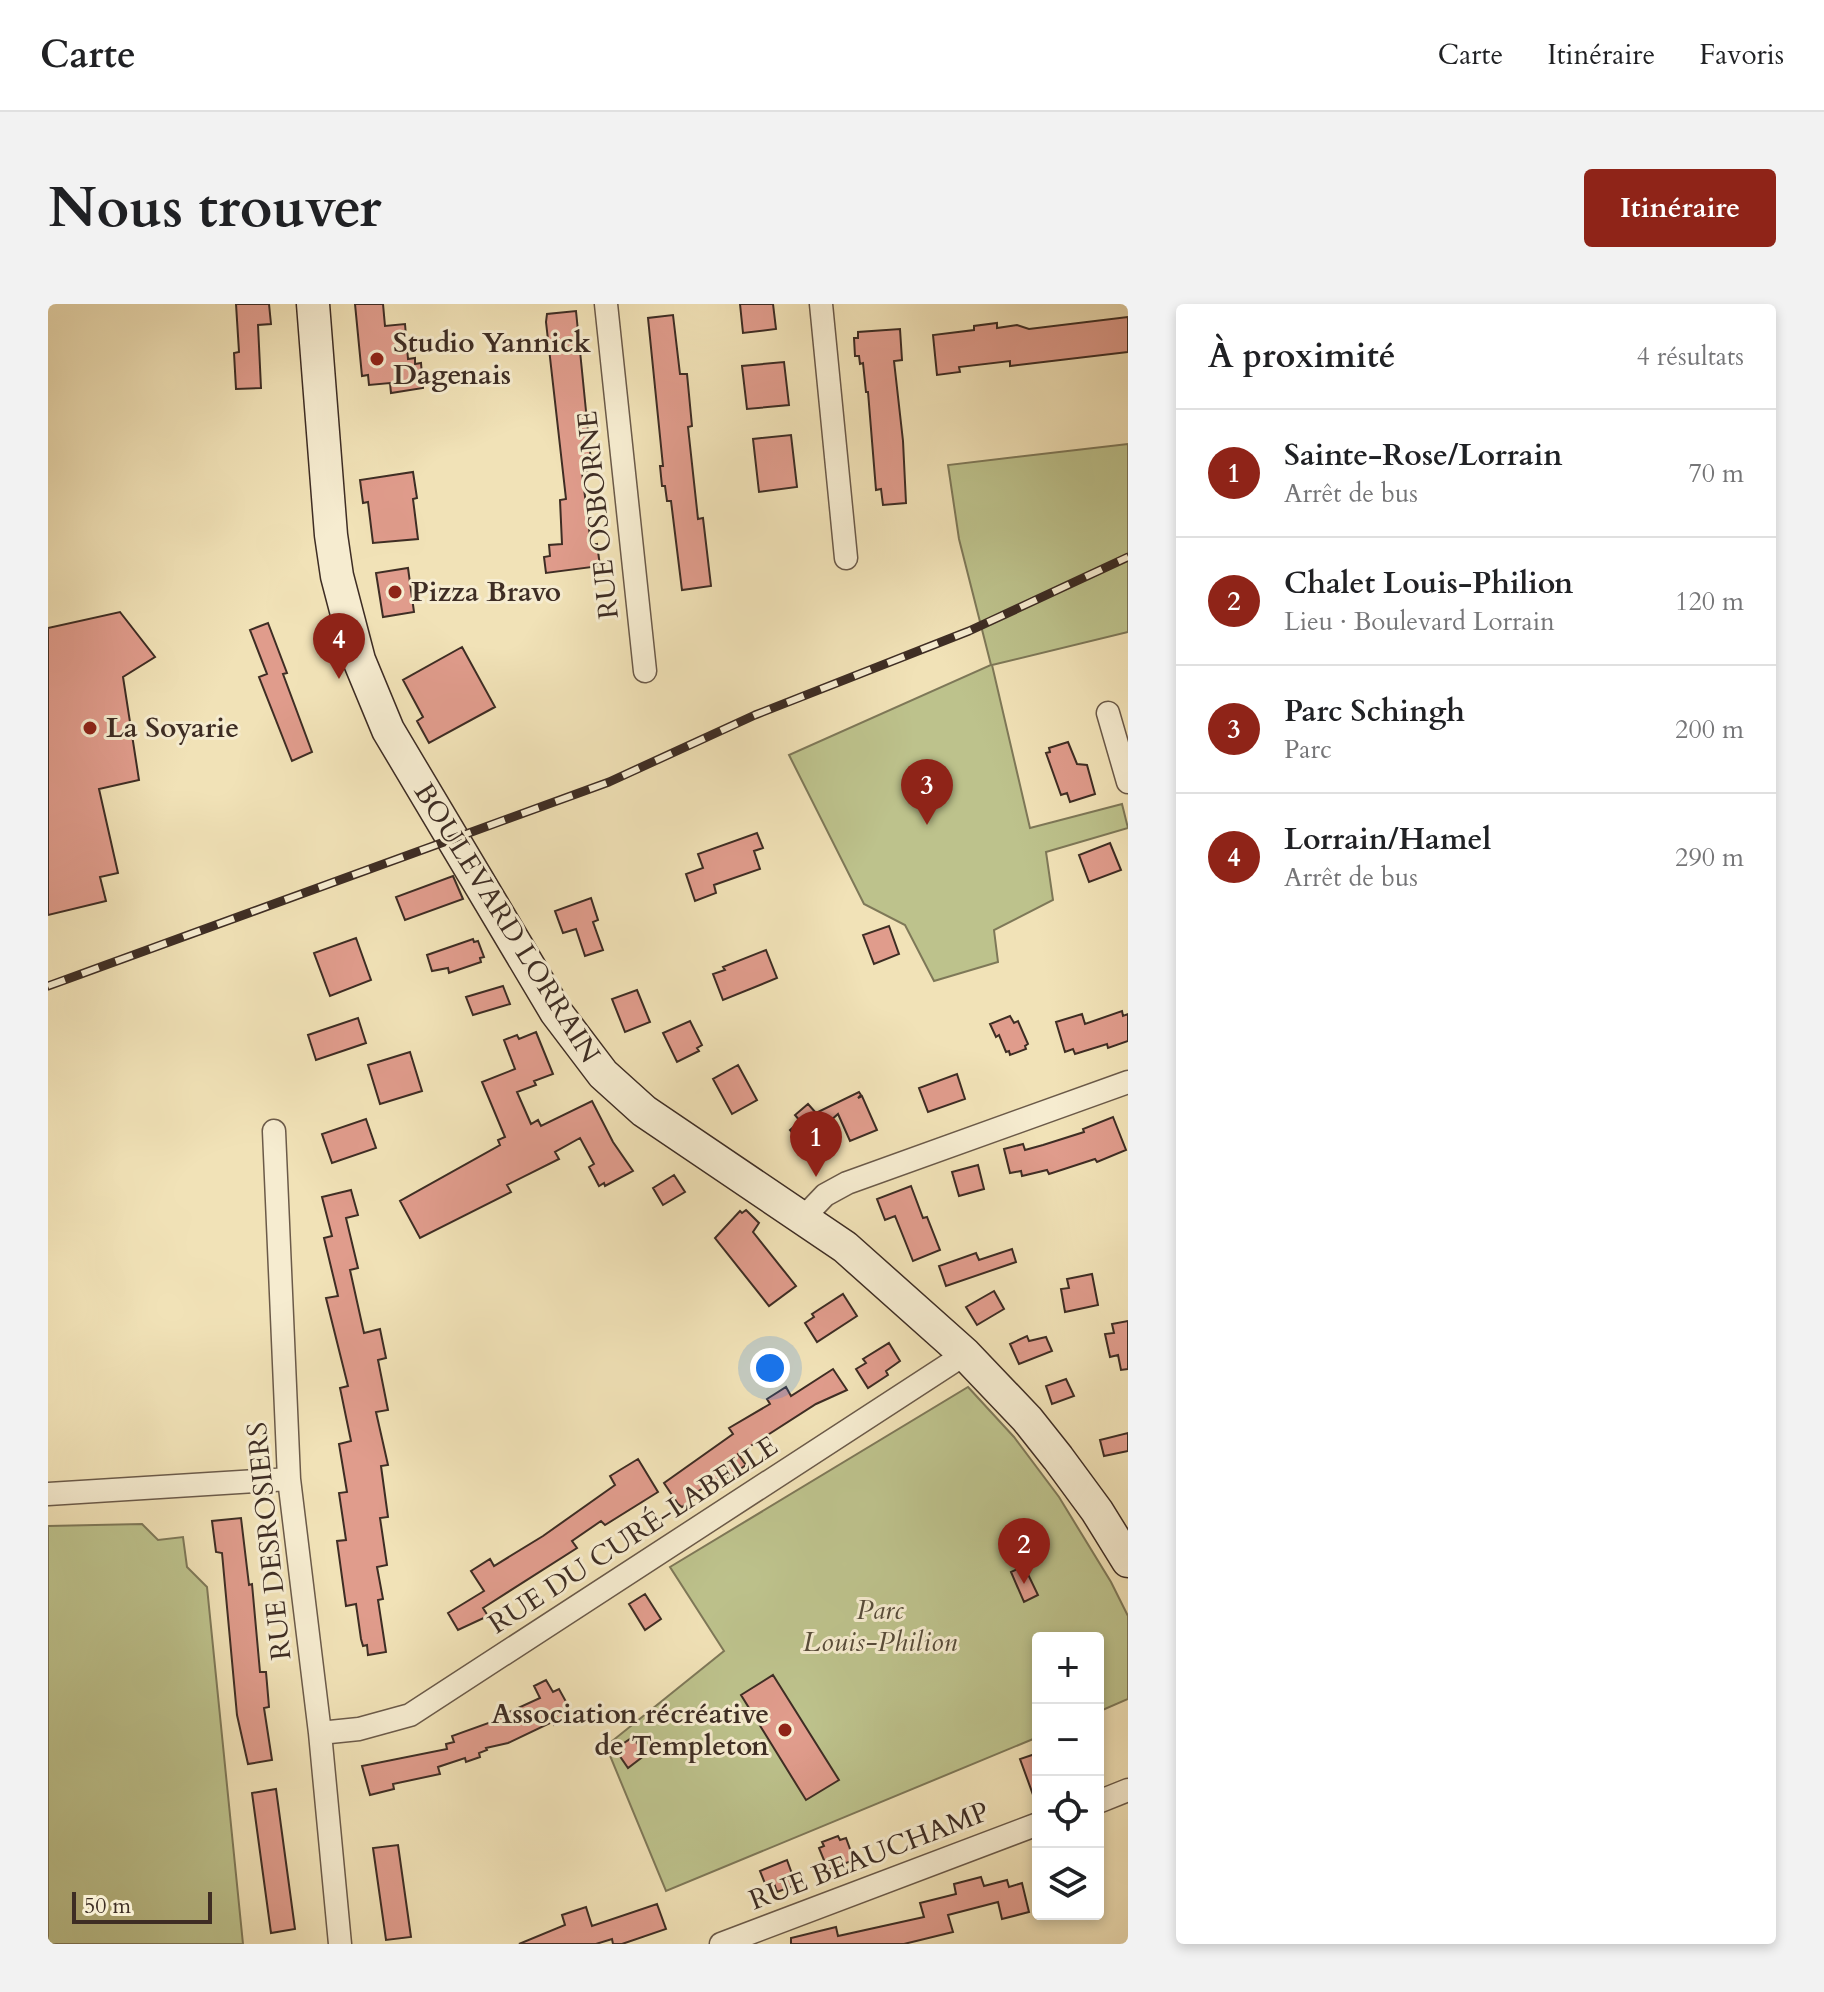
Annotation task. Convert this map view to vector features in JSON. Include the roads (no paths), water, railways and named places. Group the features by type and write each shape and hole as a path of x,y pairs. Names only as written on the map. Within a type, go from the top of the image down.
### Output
{"main road":[{"name":"BOULEVARD LORRAIN","path":"313,304 331,535 337,576 359,660 388,730 530,970 586,1055 644,1111 804,1217 868,1266 965,1354 1027,1419 1058,1458 1097,1511 1128,1561"}],"street":[{"name":"RUE OSBORNE","path":"606,304 645,671"},
{"path":"828,305 846,558"},
{"path":"1108,713 1128,782"},
{"path":"804,1217 825,1195 847,1183 1128,1082"},
{"name":"RUE DESROSIERS","path":"274,1131 289,1479 320,1733 340,1944"},
{"name":"RUE DU CURÉ-LABELLE","path":"320,1733 359,1729 410,1715 965,1354"},
{"path":"48,1494 289,1479"},
{"path":"1104,1800 1128,1790"},
{"name":"RUE BEAUCHAMP","path":"721,1944 1032,1826"}],"railway":[{"path":"48,986 609,782 755,715 969,631 1128,557"}],"place":[{"name":"Studio Yannick Dagenais","path":"377,359"},
{"name":"Pizza Bravo","path":"395,592"},
{"name":"Lorrain/Hamel","path":"339,679"},
{"name":"La Soyarie","path":"90,728"},
{"name":"Parc Schingh","path":"927,825"},
{"name":"Sainte-Rose/Lorrain","path":"816,1177"},
{"name":"Chalet Louis-Philion","path":"1024,1584"},
{"name":"Association récréative de Templeton","path":"785,1730"}],"park label":[{"name":"Parc Louis-Philion","path":"880,1626"}]}
